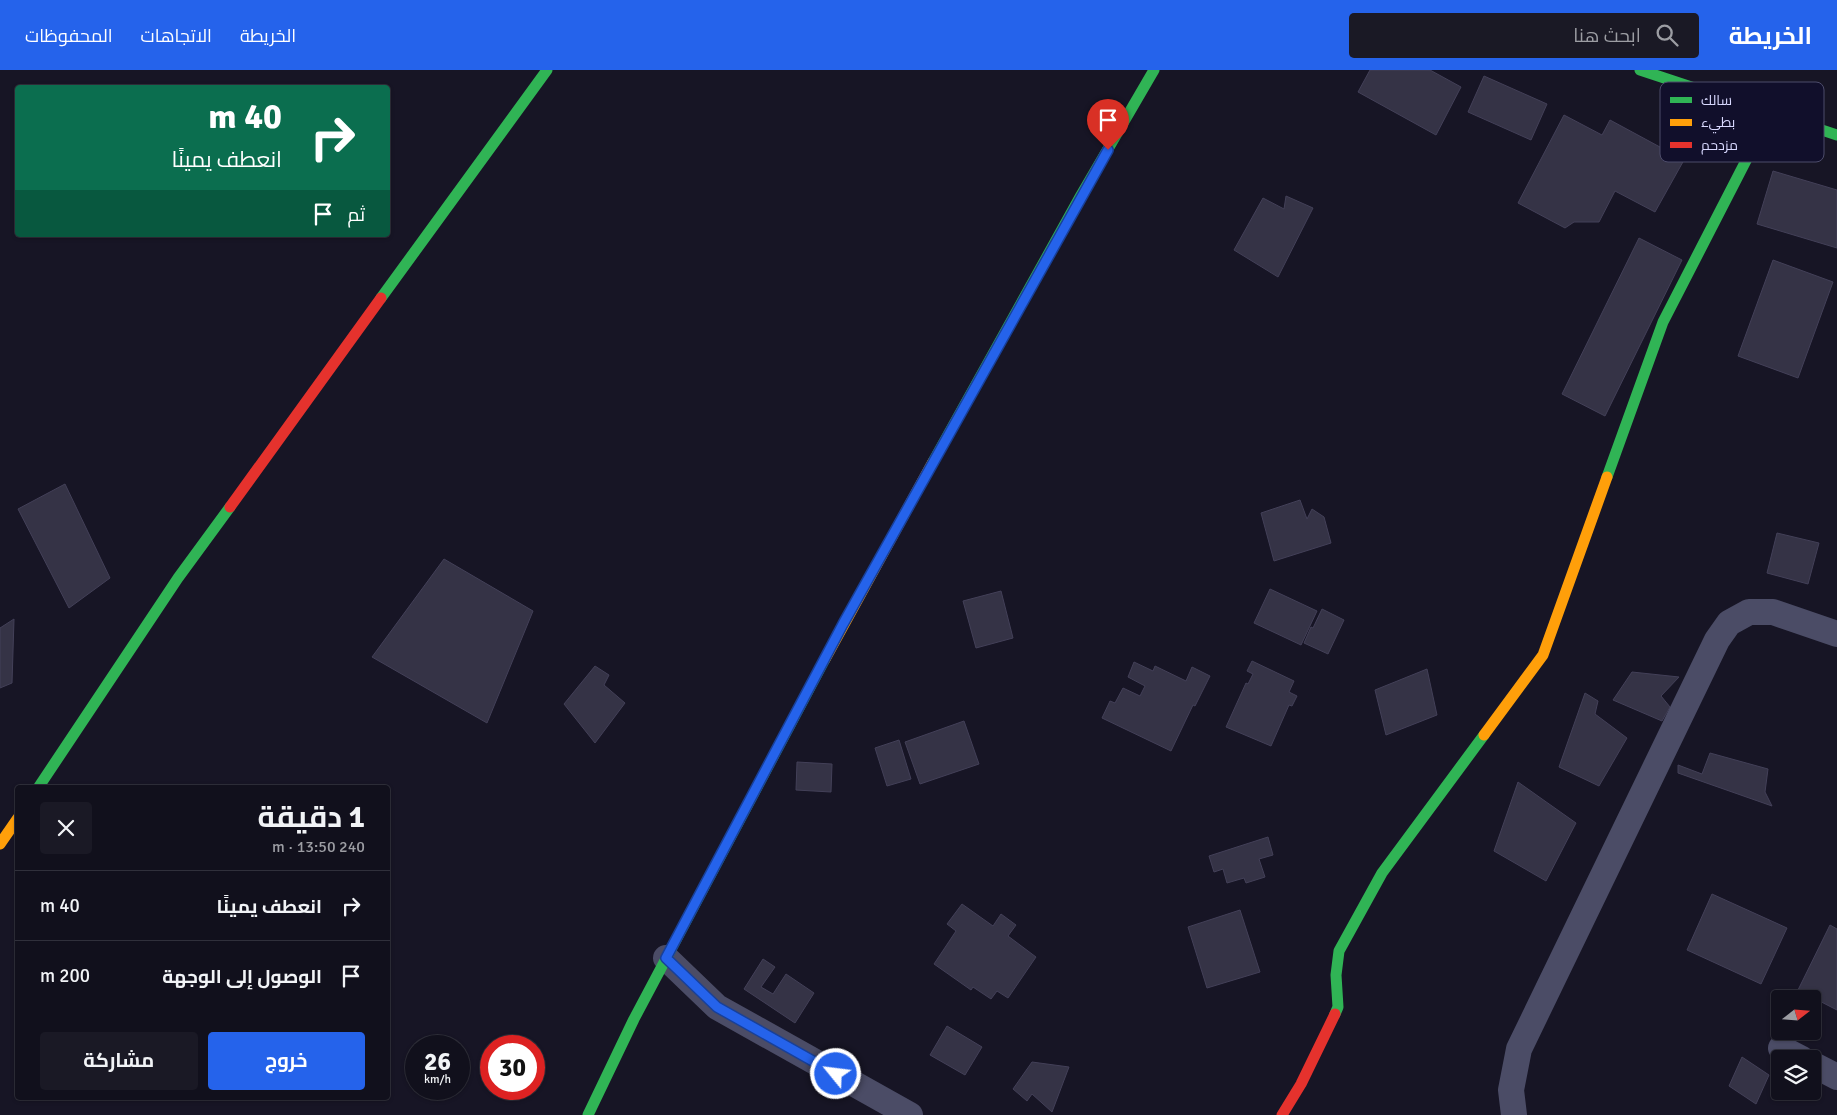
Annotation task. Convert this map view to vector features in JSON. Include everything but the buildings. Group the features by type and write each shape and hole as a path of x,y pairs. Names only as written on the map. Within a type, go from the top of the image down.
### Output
{"street":[{"path":"40,785 178,578 547,70"},
{"path":"588,1115 634,1019 843,624 1070,214 1154,70"},
{"path":"1640,70 1677,82"},
{"path":"1824,130 1837,135"},
{"path":"1282,1115 1301,1084 1338,1007 1336,975 1339,951 1382,873 1543,655 1663,322 1745,162"},
{"path":"1514,1115 1511,1090 1519,1049 1717,640 1730,623 1749,612 1773,612 1837,634"},
{"path":"0,844 15,822"},
{"path":"666,958 717,1007 910,1115"},
{"path":"1821,1069 1837,1077"}],"traffic: fast":[{"path":"381,298 547,70"},
{"path":"933,462 1080,197 1154,70"},
{"path":"1640,70 1676,82"},
{"path":"1824,131 1837,135"},
{"path":"1607,477 1663,322 1745,162"},
{"path":"40,785 178,578 230,507"},
{"path":"588,1115 634,1019 825,659"},
{"path":"1335,1014 1338,1007 1336,975 1339,951 1382,873 1484,735"}],"traffic: slow":[{"path":"825,659 933,462"},
{"path":"1484,735 1543,655 1607,477"},
{"path":"0,844 15,822"}],"traffic: jam":[{"path":"230,507 381,298"},
{"path":"1282,1115 1301,1084 1335,1014"}],"route":[{"path":"836,1074 717,1007 666,958 843,624 1080,197 1108,150"}]}
